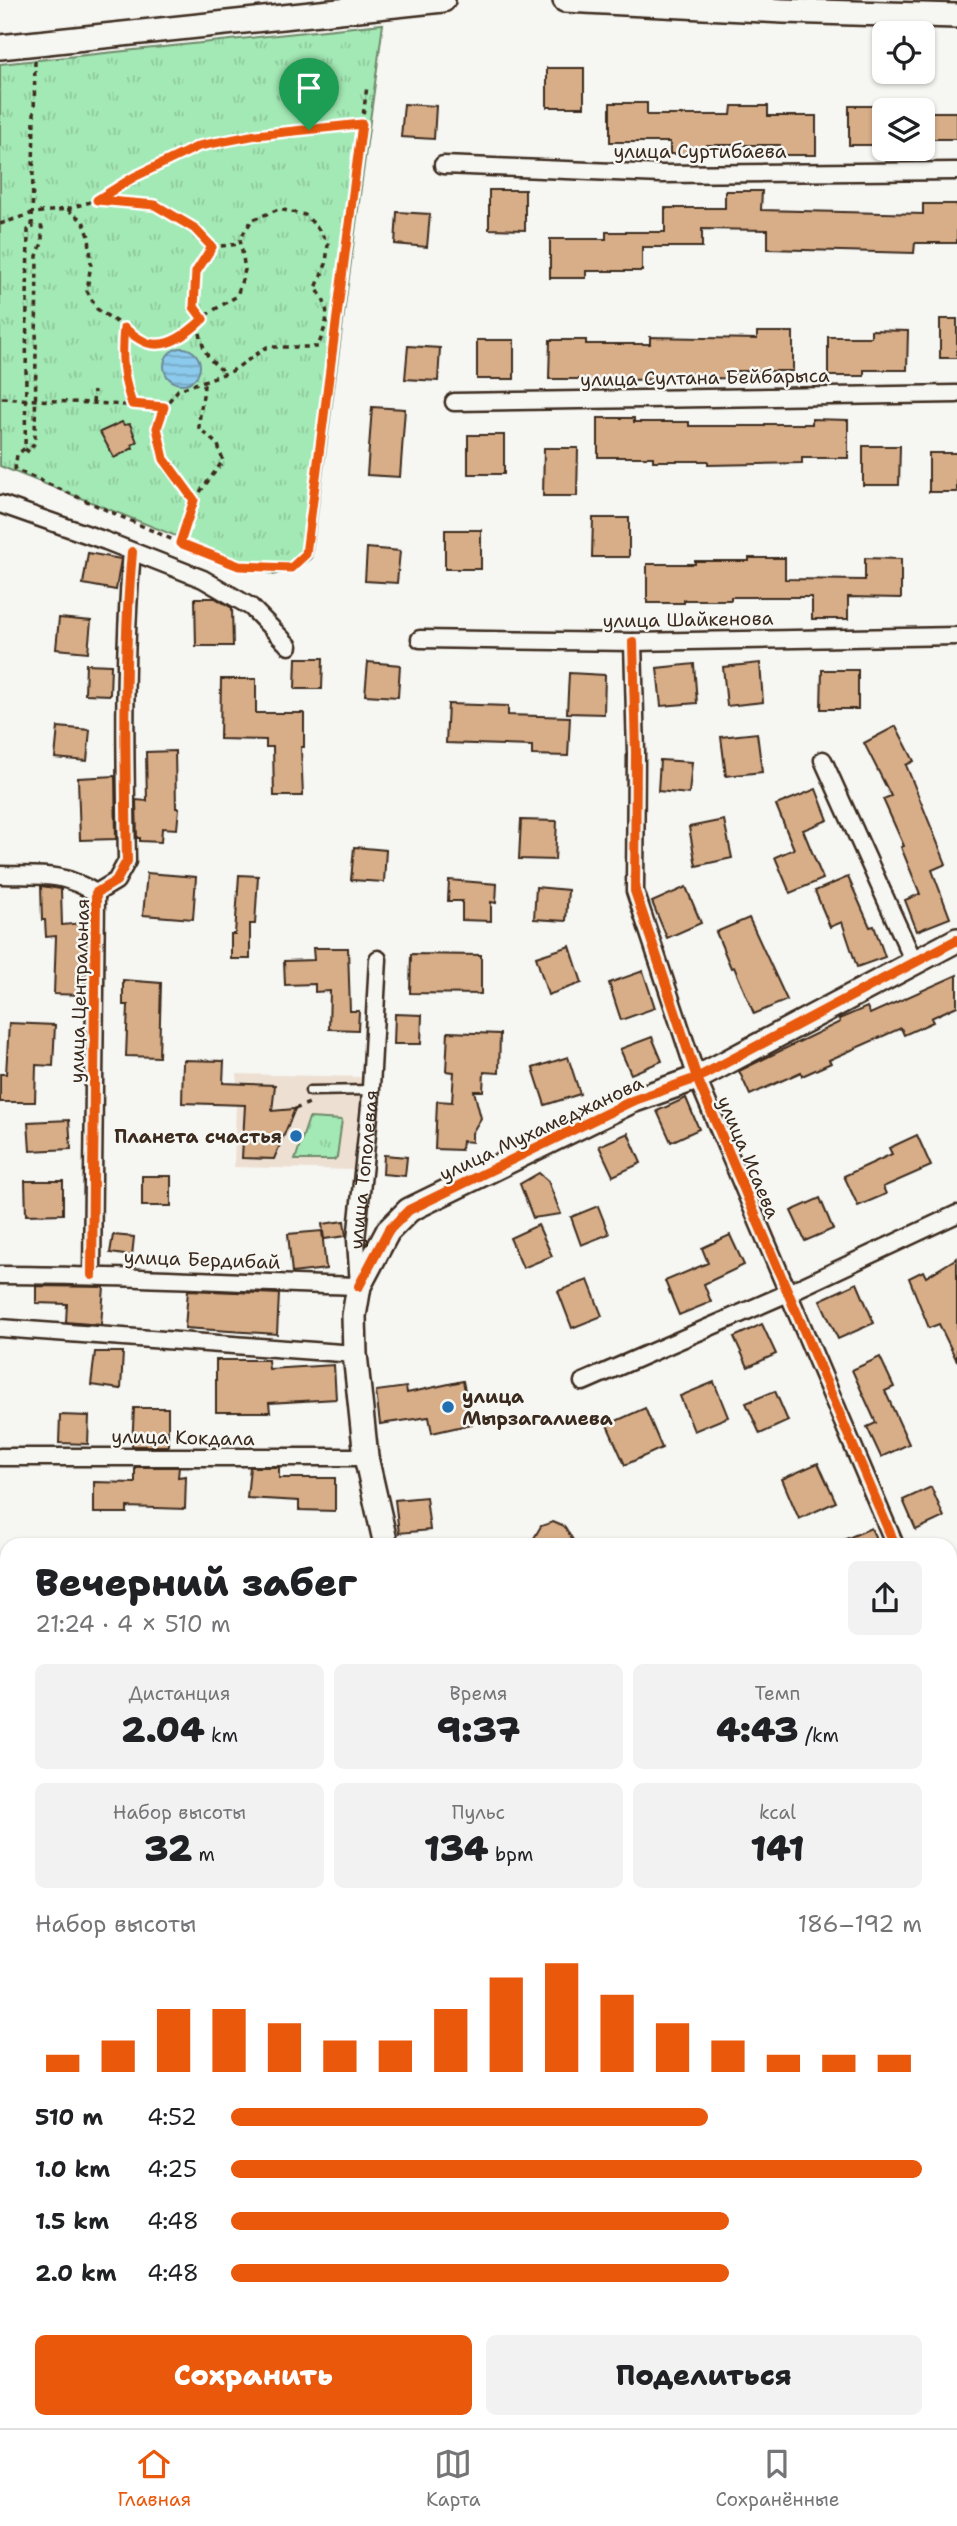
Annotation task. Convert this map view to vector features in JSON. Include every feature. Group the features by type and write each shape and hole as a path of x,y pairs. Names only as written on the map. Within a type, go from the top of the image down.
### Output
{"street":[{"path":"0,47 443,0"},
{"path":"565,0 783,5 957,16"},
{"name":"улица Суртибаева","path":"443,165 662,174 957,171"},
{"name":"улица Султана Бейбарыса","path":"454,402 957,394"},
{"path":"0,505 106,541 203,579 251,607 289,646"},
{"name":"улица Центральная","path":"92,1275 96,892 116,881 127,861 125,697 132,552"},
{"name":"улица Шайкенова","path":"420,639 633,642 957,636"},
{"name":"улица Исаева","path":"633,642 636,753 635,891 697,1078 892,1538"},
{"path":"823,760 914,962"},
{"path":"0,875 58,876 75,880 96,892"},
{"name":"улица Мухамеджанова","path":"359,1286 388,1231 409,1210 632,1101 697,1078 957,940"},
{"name":"улица Тополевая","path":"378,959 371,1090 356,1240 359,1286 354,1316 355,1354 366,1457 384,1538"},
{"path":"583,1382 788,1293 957,1214"},
{"name":"улица Бердибай","path":"0,1275 92,1275 208,1282 359,1286"},
{"path":"0,1328 355,1354"},
{"name":"улица Кокдала","path":"0,1457 366,1457"}],"lane":[{"path":"310,1091 371,1090"}],"path":[{"path":"33,227 35,59"},
{"path":"25,448 17,455 15,469 180,543 239,566 291,568 306,554 367,86"},
{"path":"0,224 33,213 67,209 97,200 134,177 199,146 256,135 362,124"},
{"path":"97,200 155,205 194,228 212,247"},
{"path":"67,209 83,220 89,236 91,263 87,291 97,309 148,343 165,344 188,333 203,319 237,296 244,271 240,239 253,220 279,209 305,215 328,244 326,264 316,288 326,302 327,323 318,347 267,347 226,373 178,390 164,407 157,428 164,459 194,500"},
{"path":"33,227 43,227 42,243 37,256 35,442 29,452 25,448 28,230 33,227"},
{"path":"212,247 240,244"},
{"path":"203,319 194,307 196,272 212,247"},
{"path":"198,323 202,345 211,363 226,373"},
{"path":"124,328 121,355 125,383 132,404"},
{"path":"180,543 194,500 223,461 218,445 199,428 204,381"},
{"path":"93,402 94,391"},
{"path":"0,398 164,407"}],"shaded area":[{"name":"Планета счастья","path":"237,1074 362,1077 353,1170 234,1167"}],"green space":[{"path":"383,24 311,559 274,575 0,466 0,64"},
{"path":"309,1118 342,1120 337,1157 334,1160 295,1160"}],"water":[{"path":"182,348 195,353 200,366 195,379 182,384 169,379 164,366 169,353"}],"building":[{"path":"547,68 584,68 584,107 547,107"},
{"path":"610,103 647,103 647,115 731,115 732,106 768,106 768,116 816,116 816,155 780,155 780,145 707,145 706,154 670,154 670,142 610,142"},
{"path":"404,104 436,106 434,139 401,137"},
{"path":"849,106 872,106 872,145 849,145"},
{"path":"935,112 957,112 957,139 935,139"},
{"path":"489,190 525,190 525,230 489,229"},
{"path":"725,191 762,191 761,210 923,214 923,204 957,204 957,243 915,243 914,253 768,249 768,230 702,229 702,247 642,247 642,271 586,271 586,278 550,278 550,239 606,239 606,232 665,232 665,208 725,208"},
{"path":"397,212 430,214 427,247 395,244"},
{"path":"940,319 957,319 957,358 940,358"},
{"path":"871,330 908,331 907,370 864,370 864,376 828,376 828,337 871,337"},
{"path":"757,332 793,332 793,371 735,371 734,378 624,380 624,383 549,379 550,340 586,340 586,344 650,344 650,337 757,339"},
{"path":"477,340 514,340 514,379 477,379"},
{"path":"408,346 440,348 438,381 405,379"},
{"path":"372,407 405,409 400,477 367,475"},
{"path":"598,418 634,418 634,422 689,422 689,426 765,426 812,424 812,419 848,420 848,458 802,458 802,463 708,465 708,461 653,461 653,457 598,457"},
{"path":"122,422 124,425 130,424 137,442 132,445 133,448 114,458 100,432"},
{"path":"468,435 504,435 504,474 468,474"},
{"path":"863,446 900,446 899,485 863,485"},
{"path":"544,448 578,448 577,496 543,496"},
{"path":"929,453 957,453 957,492 929,492"},
{"path":"593,518 629,518 629,557 592,557"},
{"path":"445,530 481,530 481,569 445,569"},
{"path":"367,548 400,551 397,583 365,581"},
{"path":"88,553 121,559 116,590 83,584"},
{"path":"749,558 785,558 785,579 865,580 865,558 901,559 901,598 848,597 848,619 812,619 812,597 731,597 731,600 647,603 647,564 749,561"},
{"path":"195,598 215,598 232,608 233,646 196,646"},
{"path":"59,618 91,621 88,652 56,649"},
{"path":"296,658 323,658 322,689 295,689"},
{"path":"368,662 400,665 398,697 365,695"},
{"path":"760,663 763,702 727,706 723,667"},
{"path":"86,664 111,665 110,695 85,694"},
{"path":"694,664 697,703 661,706 657,668"},
{"path":"822,670 858,670 858,709 821,709"},
{"path":"569,673 605,675 604,714 567,713"},
{"path":"221,679 256,679 256,713 304,713 304,747 301,747 303,796 274,796 273,747 266,747 266,740 220,739"},
{"path":"448,704 508,706 508,715 570,717 568,756 532,755 532,746 446,743"},
{"path":"896,726 914,761 906,765 946,864 932,870 950,918 917,931 905,900 920,894 901,847 904,846 883,799 891,796 864,743"},
{"path":"58,727 90,730 87,761 55,758"},
{"path":"757,733 762,772 726,776 721,737"},
{"path":"175,751 176,808 179,808 177,829 162,828 161,842 140,841 140,838 137,838 136,800 147,801 146,752"},
{"path":"660,760 692,762 689,794 658,791"},
{"path":"115,776 116,839 80,840 78,778"},
{"path":"816,789 828,820 803,830 823,879 790,893 775,857 794,849 776,805"},
{"path":"521,820 557,821 555,860 519,859"},
{"path":"724,820 732,858 696,866 689,827"},
{"path":"354,847 386,850 384,882 351,880"},
{"path":"147,873 196,877 193,919 143,915"},
{"path":"239,875 258,876 255,924 250,924 250,959 231,959 231,934 235,934"},
{"path":"848,877 870,927 874,926 885,957 857,967 842,922 830,927 815,891"},
{"path":"449,880 497,884 496,903 491,902 491,921 462,920 462,901 448,901"},
{"path":"41,886 61,889 62,925 83,923 83,995 54,994 56,936 46,937 45,920 42,920"},
{"path":"536,887 568,890 566,921 534,919"},
{"path":"686,887 701,923 667,938 652,902"},
{"path":"749,918 787,1000 754,1014 716,932"},
{"path":"570,946 582,983 548,995 536,957"},
{"path":"313,948 348,948 350,1011 359,1011 358,1030 329,1029 330,991 315,992 315,984 285,985 284,961 314,960"},
{"path":"411,954 481,955 481,994 410,993"},
{"path":"643,971 655,1008 621,1020 609,983"},
{"path":"957,975 957,1006 931,1018 933,1022 904,1035 901,1028 829,1060 831,1063 802,1076 801,1072 750,1095 739,1071 840,1022 839,1019 867,1007 870,1014"},
{"path":"123,980 161,983 159,1057 126,1056 128,1005 123,1005"},
{"path":"395,1014 422,1015 421,1044 394,1044"},
{"path":"9,1023 55,1025 53,1066 36,1065 35,1102 0,1102 0,1074 6,1074"},
{"path":"448,1032 500,1034 499,1073 484,1072 483,1091 474,1091 481,1118 472,1133 472,1142 462,1141 461,1150 435,1149 437,1101 452,1102 454,1072 446,1071"},
{"path":"652,1037 662,1061 631,1074 620,1049"},
{"path":"568,1057 580,1094 545,1105 533,1068"},
{"path":"183,1060 224,1061 223,1083 275,1085 272,1111 295,1109 274,1159 242,1158 245,1105 182,1103"},
{"path":"686,1098 699,1129 671,1142 657,1111"},
{"path":"69,1120 71,1149 30,1151 28,1122"},
{"path":"628,1133 641,1163 613,1176 599,1146"},
{"path":"917,1135 931,1166 883,1187 886,1194 858,1206 844,1176 892,1154 889,1148"},
{"path":"384,1155 407,1157 405,1176 383,1174"},
{"path":"539,1173 548,1181 561,1214 533,1218 520,1184"},
{"path":"142,1176 171,1176 171,1206 142,1206"},
{"path":"25,1181 63,1181 63,1214 26,1215"},
{"path":"820,1198 833,1229 805,1241 791,1211"},
{"path":"598,1206 609,1234 581,1245 571,1217"},
{"path":"344,1221 346,1236 324,1239 322,1224"},
{"path":"538,1225 552,1256 523,1268 510,1238"},
{"path":"322,1231 326,1269 292,1273 288,1234"},
{"path":"113,1235 134,1237 132,1256 110,1253"},
{"path":"730,1235 744,1265 704,1284 711,1302 679,1315 665,1281 708,1263 702,1248"},
{"path":"957,1258 957,1361 939,1324 929,1328 909,1278 923,1271 926,1277"},
{"path":"588,1280 602,1316 572,1328 558,1291"},
{"path":"857,1283 874,1323 838,1339 820,1300"},
{"path":"36,1286 104,1287 101,1325 66,1322 67,1304 36,1303"},
{"path":"188,1290 279,1294 277,1334 185,1328"},
{"path":"762,1324 776,1354 748,1367 734,1337"},
{"path":"95,1352 123,1352 121,1389 91,1385"},
{"path":"880,1357 894,1387 885,1391 909,1444 881,1457 867,1427 876,1423 852,1370"},
{"path":"216,1360 268,1360 269,1369 334,1365 336,1399 269,1403 270,1412 216,1412"},
{"path":"463,1381 472,1424 432,1433 429,1417 380,1424 376,1391 406,1387 407,1393"},
{"path":"714,1382 728,1417 694,1431 680,1396"},
{"path":"775,1391 788,1421 760,1434 746,1403"},
{"path":"134,1408 168,1408 168,1446 132,1446"},
{"path":"645,1408 662,1448 625,1465 607,1425"},
{"path":"60,1415 89,1416 88,1444 59,1443"},
{"path":"818,1463 836,1502 799,1519 782,1479"},
{"path":"135,1467 179,1467 178,1477 186,1476 185,1509 127,1507 127,1513 94,1513 94,1482 135,1483"},
{"path":"250,1467 279,1467 279,1478 335,1478 335,1511 299,1510 299,1501 247,1498"},
{"path":"931,1487 944,1517 916,1530 903,1500"},
{"path":"426,1497 430,1530 399,1533 395,1500"},
{"path":"553,1522 565,1527 572,1538 534,1538 541,1526"},
{"path":"871,1528 876,1538 848,1538"}],"cycle path":[{"path":"92,1275 96,893 116,881 127,861 126,668 132,552"},
{"path":"633,642 636,753 635,891 697,1078 892,1538"},
{"path":"359,1286 388,1231 409,1210 632,1101 697,1078 957,940"}],"place":[{"name":"Планета счастья","path":"296,1136"},
{"name":"улица Мырзагалиева","path":"448,1407"}],"route":[{"path":"362,124 306,554 291,568 239,566 180,543 194,500 164,459 157,428 164,407 132,404 125,383 121,355 124,328 148,343 165,344 188,333 203,319 194,307 196,272 212,247 194,228 155,205 97,200 134,177 199,146 256,135 309,130 362,124"}]}
